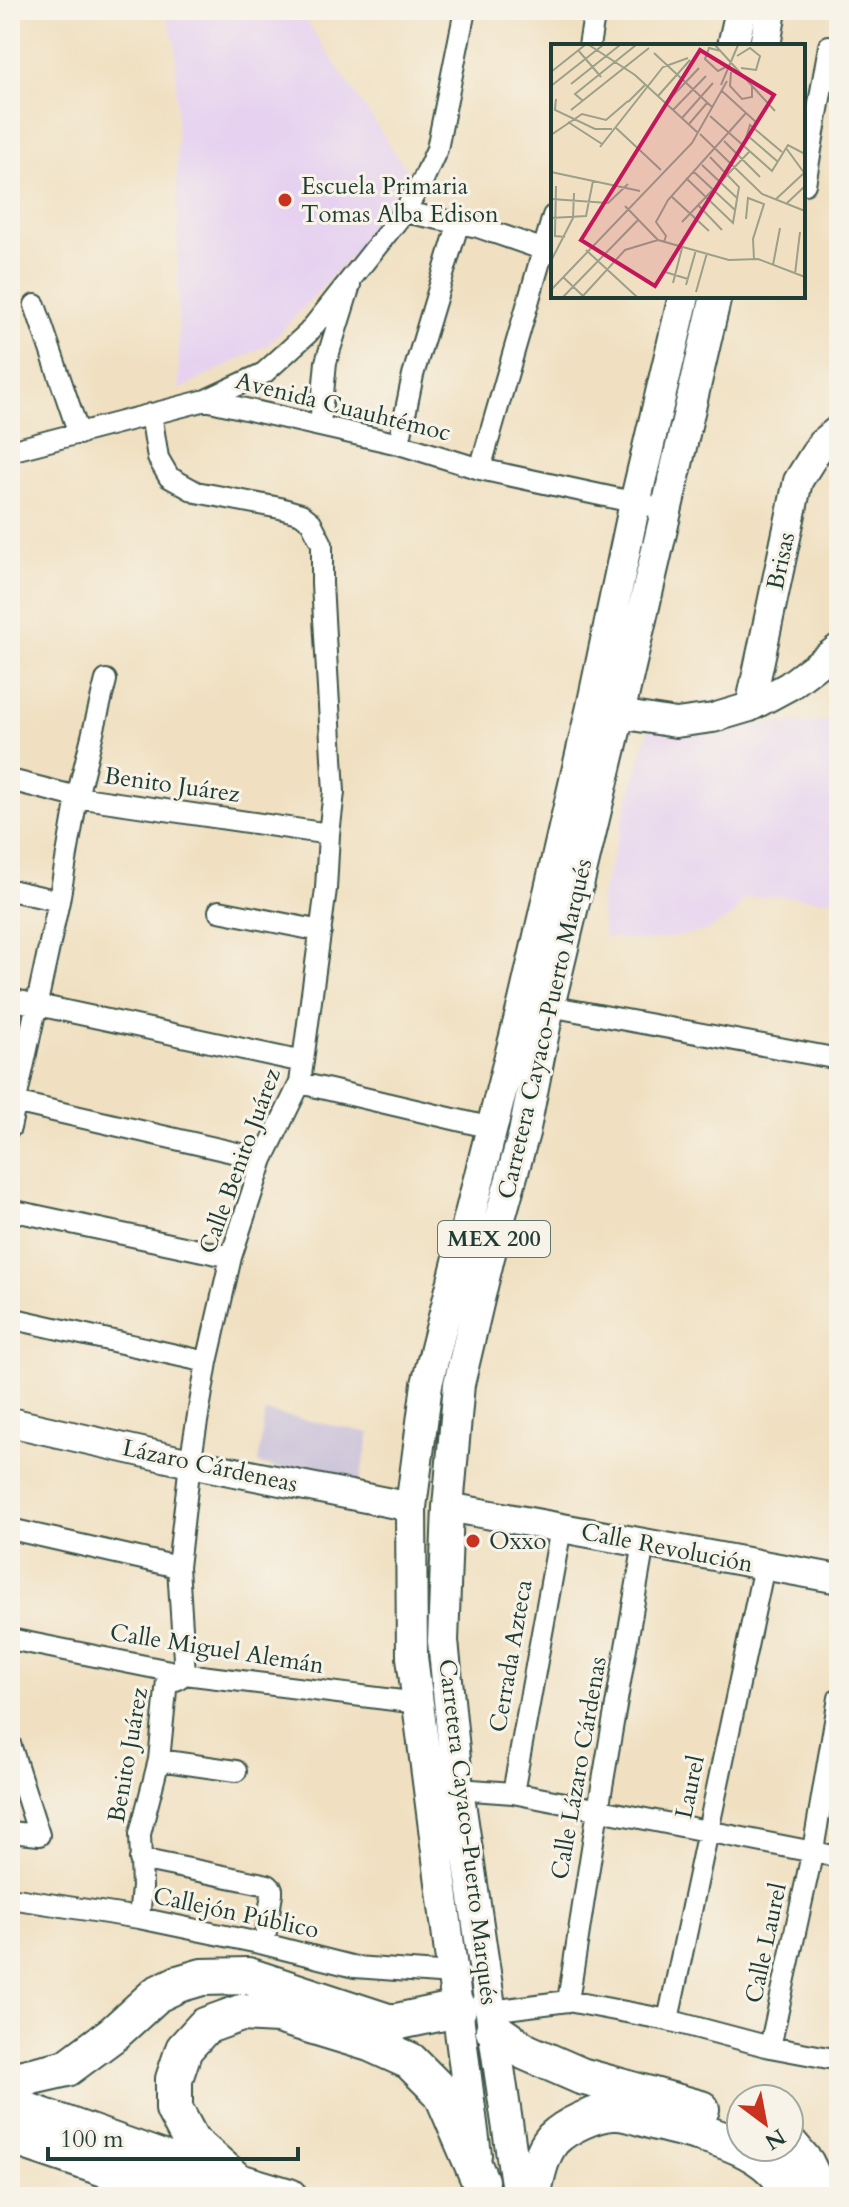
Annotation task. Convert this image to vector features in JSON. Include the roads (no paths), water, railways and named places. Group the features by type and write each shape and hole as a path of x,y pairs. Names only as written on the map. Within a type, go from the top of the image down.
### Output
{"highway":[{"path":"10,2081 67,2068 113,2034 157,1994 178,1984 202,1977 248,1976 391,2023 481,2017 526,2052 581,2076 725,2116"},
{"path":"237,2181 191,2141 174,2109 174,2079 184,2049 205,2026 241,2013 278,2015 370,2043 410,2061 442,2093 481,2189"},
{"path":"10,2105 166,2160 289,2197"},
{"path":"532,2197 541,2162 553,2139 584,2119 616,2112 730,2143 756,2155 777,2172 791,2197"},
{"path":"10,2136 171,2194"},
{"path":"805,2163 822,2197"}],"main road":[{"path":"733,44 741,10"},
{"path":"765,44 771,10"},
{"name":"Carretera Cayaco-Puerto Marqués","path":"518,2197 481,2017 452,1974 412,1657 411,1507 427,1384 492,1128 592,707 635,503 684,298"},
{"name":"Carretera Cayaco-Puerto Marqués","path":"481,2189 481,2017 443,1641 448,1507 459,1384 489,1257 524,1133 549,1006 716,298"}],"street":[{"path":"206,400 264,373 308,333 404,212 437,149 465,10"},
{"path":"589,44 595,10"},
{"path":"805,184 811,105 829,46"},
{"path":"404,212 478,227 549,251 480,469"},
{"path":"399,444 413,375 458,225"},
{"path":"320,425 326,362 353,274"},
{"path":"35,305 79,434"},
{"name":"Avenida Cuauhtémoc","path":"10,451 206,400 399,444 480,469 665,509"},
{"name":"Calle Benito Juárez","path":"151,414 158,458 169,477 196,492 301,514 311,522 322,544 334,792 326,889 300,1083 263,1159 231,1257 207,1362 190,1463 178,1567 185,1674"},
{"name":"Brisas","path":"750,707 798,481 821,444 839,429"},
{"path":"619,714 676,723 713,718 750,707 789,686 839,648"},
{"path":"10,1128 12,1101 38,1006 77,797 106,680"},
{"name":"Benito Juárez","path":"10,780 77,797 329,834"},
{"path":"10,890 59,901"},
{"path":"219,911 321,931"},
{"path":"10,999 303,1062"},
{"path":"549,1006 839,1059"},
{"path":"300,1083 492,1128"},
{"path":"12,1101 263,1159"},
{"path":"10,1210 231,1257"},
{"path":"10,1318 207,1362"},
{"name":"Lázaro Cárdeneas","path":"10,1422 190,1463 411,1507"},
{"name":"Calle Revolución","path":"448,1507 839,1579"},
{"name":"Cerrada Azteca","path":"513,1793 561,1528"},
{"path":"10,1529 178,1567"},
{"name":"Calle Lázaro Cárdenas","path":"568,2001 644,1543"},
{"name":"Laurel","path":"668,2020 764,1566"},
{"name":"Calle Miguel Alemán","path":"10,1639 185,1674 418,1703"},
{"name":"Benito Juárez","path":"139,1918 142,1887 140,1834 159,1760 167,1680 176,1680 185,1674"},
{"name":"Calle Laurel","path":"770,2047 813,1850 839,1698"},
{"path":"10,1744 39,1835 10,1832"},
{"path":"159,1760 236,1771"},
{"path":"458,1789 513,1793 839,1857"},
{"name":"Benito Juárez","path":"140,1859 268,1885 272,1894 264,1944"},
{"name":"Callejón Público","path":"10,1898 139,1918 355,1967 452,1974"},
{"path":"481,2017 568,2001 668,2020 770,2047 839,2060"}],"place":[{"name":"Escuela Primaria Tomas Alba Edison","path":"285,200"},
{"name":"Oxxo","path":"473,1541"}]}
